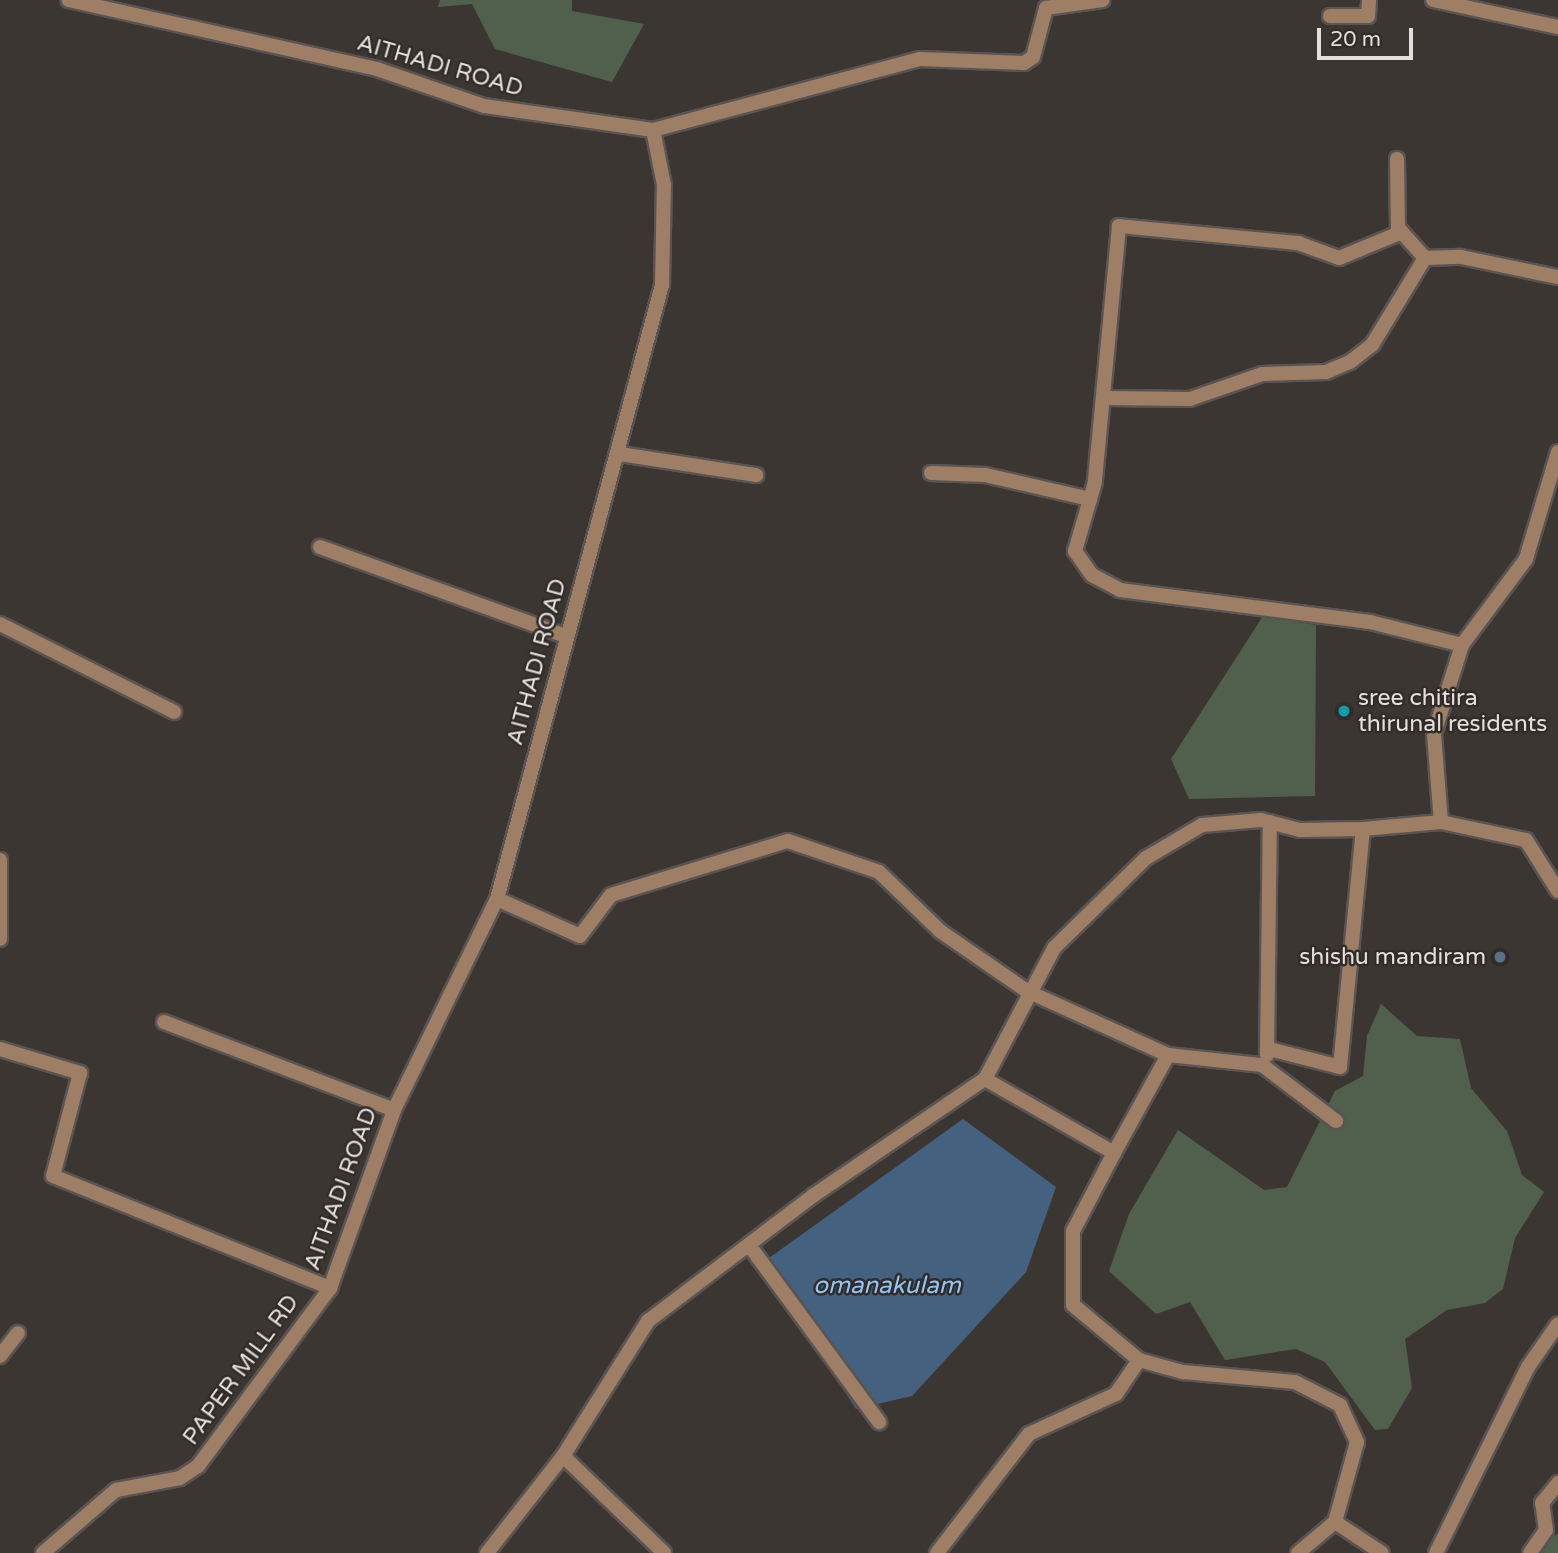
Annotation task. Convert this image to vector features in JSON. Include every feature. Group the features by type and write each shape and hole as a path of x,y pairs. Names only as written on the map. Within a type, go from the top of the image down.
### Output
{"street":[{"name":"AITHADI ROAD","path":"0,1049 80,1073 52,1177 330,1288 394,1110 497,900 566,636 620,454 662,285 664,185 653,130 484,106 377,69 69,0"},
{"path":"653,130 920,59 1024,63 1033,57 1043,4 1102,0"},
{"path":"1330,16 1368,16 1369,0"},
{"path":"1433,0 1558,27"},
{"path":"1397,159 1402,232 1425,258"},
{"path":"1402,232 1339,258 1298,243 1119,226 1105,398 1090,499 1075,551 1092,575 1120,590 1370,622 1462,645"},
{"path":"1425,258 1461,257 1558,277"},
{"path":"1105,398 1189,399 1262,374 1338,367 1372,345 1425,258"},
{"path":"1441,822 1434,734 1462,645 1527,559 1558,452"},
{"path":"620,454 756,475"},
{"path":"932,473 985,475 1090,499"},
{"path":"320,547 566,636"},
{"path":"0,624 174,712"},
{"path":"487,1553 563,1456 648,1321 749,1245 985,1079 1027,991 1054,948 1146,858 1202,825 1270,822 1300,830 1363,830 1441,822 1526,840 1558,891"},
{"path":"1262,1065 1269,1049 1270,822"},
{"path":"1269,1049 1340,1067 1353,894 1363,830"},
{"path":"497,900 580,936 611,895 788,842 879,872 940,931 1027,991 1168,1055 1262,1065 1336,1121"},
{"path":"0,860 0,939"},
{"path":"163,1022 394,1110"},
{"path":"1168,1055 1073,1231 1073,1305 1139,1360 1183,1372 1295,1382 1340,1405 1357,1442 1335,1522 1298,1553"},
{"path":"985,1079 1114,1153"},
{"path":"749,1245 879,1422"},
{"name":"PAPER MILL RD","path":"43,1553 116,1490 180,1478 198,1466 330,1288"},
{"path":"1436,1553 1516,1391 1558,1324"},
{"path":"0,1356 18,1333"},
{"path":"937,1553 1028,1434 1116,1394 1139,1360"},
{"path":"563,1456 664,1553"},
{"path":"1530,1553 1546,1530 1542,1503 1558,1483"},
{"path":"1335,1522 1382,1553"}],"green space":[{"path":"440,0 572,0 572,11 644,24 612,82 495,49 472,4 438,7"},
{"path":"1263,616 1316,625 1315,796 1189,799 1171,759"},
{"path":"1381,1004 1417,1036 1460,1039 1471,1088 1507,1131 1522,1175 1544,1192 1515,1238 1503,1289 1485,1303 1447,1310 1405,1339 1412,1388 1388,1429 1375,1430 1325,1362 1296,1349 1225,1360 1190,1302 1156,1314 1109,1271 1129,1214 1178,1130 1264,1190 1287,1187 1335,1091 1363,1076 1367,1036"},
{"path":"1558,1534 1558,1553 1530,1553 1549,1538"}],"water":[{"name":"omanakulam","path":"963,1119 1056,1187 1026,1272 912,1396 856,1409 762,1263"}],"place":[{"name":"sree chitira thirunal residents","path":"1344,711"},
{"name":"shishu mandiram","path":"1500,957"}]}
